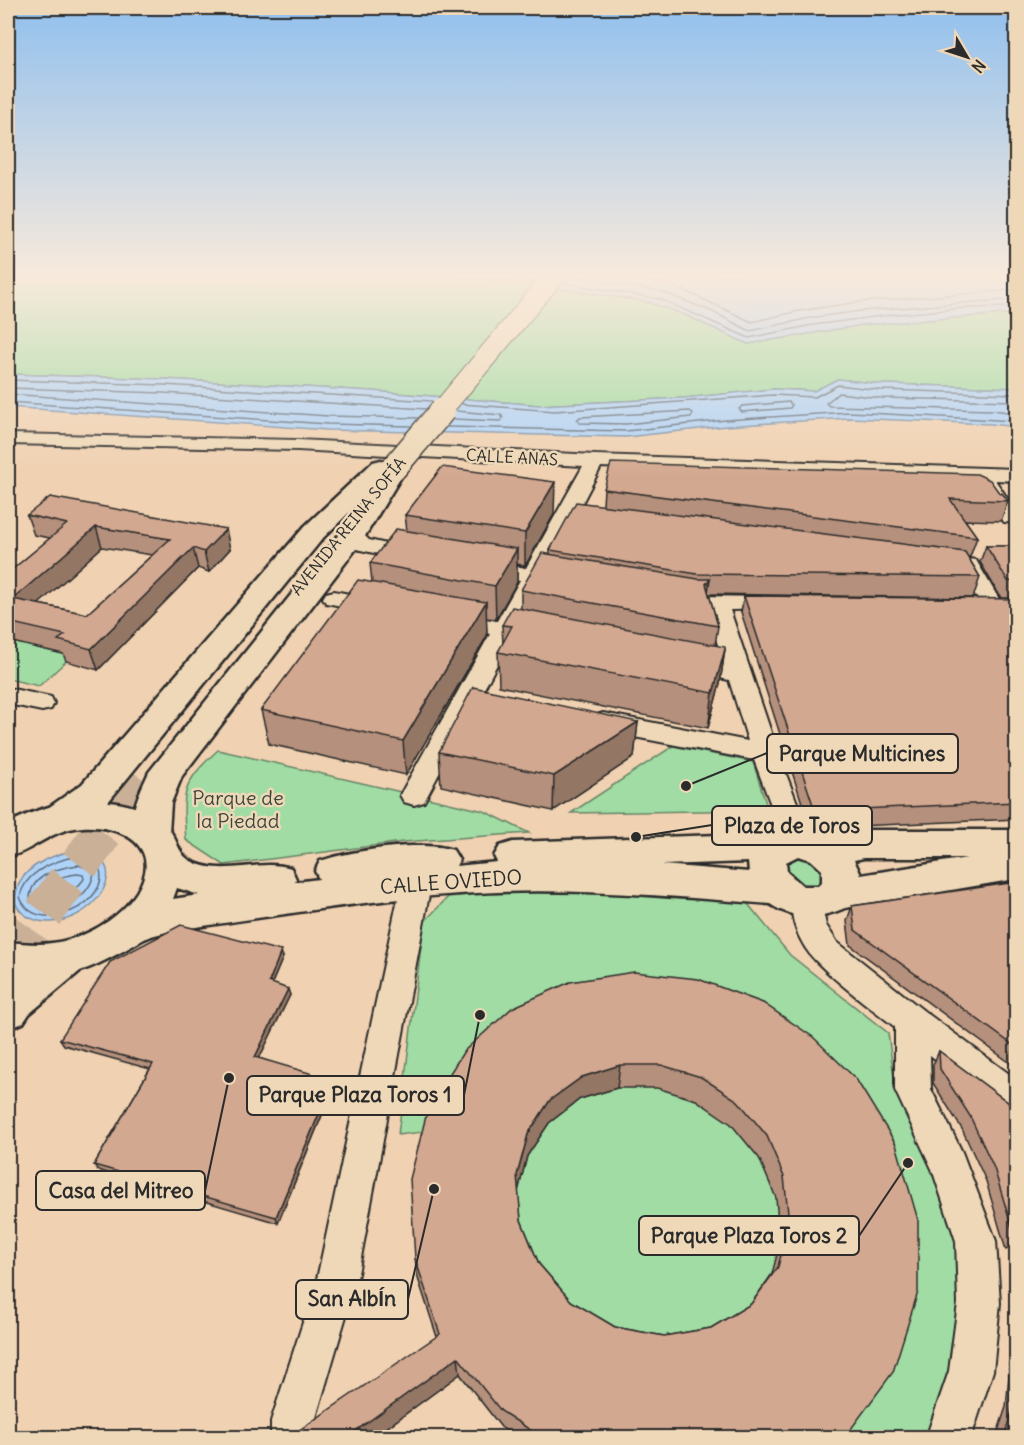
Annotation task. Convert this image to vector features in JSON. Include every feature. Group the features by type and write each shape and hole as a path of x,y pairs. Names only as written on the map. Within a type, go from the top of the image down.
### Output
{"main road":[{"name":"AVENIDA REINA SOFÍA","path":"137,778 487,342"},
{"name":"AVENIDA REINA SOFÍA","path":"387,468 496,342"},
{"path":"8,959 39,962 65,959 87,952 128,928 148,908 160,885 153,803 166,772 353,535 387,468"},
{"path":"8,843 35,827 61,817 95,794 314,532 387,468"},
{"name":"CALLE OVIEDO","path":"61,817 88,813 113,814 134,821 158,848 194,880 237,883 386,863 602,851 864,844 1017,844"},
{"path":"800,846 841,867 842,886 807,895 766,871 766,861 770,853 800,846"},
{"name":"CALLE OVIEDO","path":"128,928 178,914 348,890 497,877 618,877 807,895 1017,865"},
{"path":"8,1010 14,1001 65,959"}],"street":[{"name":"CALLE ANAS","path":"8,439 298,445 595,461 1017,475"},
{"path":"414,795 480,696 504,630 595,461"},
{"path":"982,474 1011,518"},
{"path":"568,512 591,515"},
{"path":"353,535 363,545 430,559"},
{"path":"933,560 968,565 992,606"},
{"path":"465,564 579,584"},
{"path":"660,597 694,603 796,604"},
{"path":"334,598 394,609"},
{"path":"716,603 765,753 800,846"},
{"path":"969,606 1017,607"},
{"path":"429,616 563,641"},
{"path":"668,661 738,674"},
{"path":"8,696 42,704"},
{"path":"585,718 765,753"},
{"path":"293,1437 293,1422 337,1279 416,884"},
{"path":"807,895 811,928 826,951 912,1021 1017,1100"},
{"path":"912,1021 913,1090 949,1165 976,1241 979,1303 971,1371 948,1437"}],"green space":[{"path":"8,342 1016,342 1016,388 880,384 838,379 814,391 773,389 684,398 539,405 372,391 164,379 8,374"},
{"path":"8,641 72,656 39,686 8,679"},
{"path":"673,746 753,762 768,810 571,813"},
{"name":"Parque de la Piedad","path":"218,750 484,811 529,833 403,842 224,865 186,840 184,810 191,781"},
{"path":"798,858 812,862 822,871 825,880 818,888 792,886 783,867 786,862"},
{"path":"537,887 738,892 790,955 888,1033 896,1093 933,1159 957,1225 964,1305 957,1368 929,1438 516,1437 501,1427 443,1353 418,1278 430,1131 398,1135 424,922 448,897"}],"water":[{"path":"8,374 164,379 372,391 539,405 684,398 773,389 814,391 838,379 880,384 1016,388 1016,427 849,418 726,426 626,437 328,430 8,407"},
{"path":"67,852 91,855 104,863 107,875 103,890 93,903 78,914 59,921 39,921 24,914 15,902 19,883 31,868"}],"building":[{"path":"611,463 977,474 990,480 1008,501 950,499 977,537 604,489"},
{"path":"442,467 555,482 525,533 405,515"},
{"path":"50,497 226,529 204,552 193,548 91,649 58,640 65,635 8,622 8,573 67,524 27,515","holes":["96,527 170,539 87,614 13,599"]},
{"path":"576,502 965,552 980,577 697,574 550,550"},
{"path":"396,529 517,549 495,586 370,563"},
{"path":"986,546 1017,546 1017,582 1008,581"},
{"path":"542,553 698,579 710,579 706,584 718,626 521,590"},
{"path":"358,580 486,602 403,741 261,710"},
{"path":"744,596 1017,599 1017,802 815,811"},
{"path":"512,607 725,647 713,693 498,652 512,626 502,625"},
{"path":"473,687 638,722 554,776 439,752"},
{"path":"1017,882 1017,1048 855,930 852,906"},
{"path":"181,925 281,951 269,982 288,989 255,1057 333,1080 276,1217 94,1165 153,1064 60,1039 110,962"},
{"path":"634,972 698,979 763,1003 813,1037 856,1079 896,1144 918,1220 918,1292 893,1372 845,1437 541,1437 501,1411 458,1357 347,1437 304,1437 298,1431 440,1334 415,1258 410,1179 428,1108 464,1051 512,1008 570,982","holes":["620,1065 661,1065 701,1077 738,1101 767,1136 784,1177 789,1222 778,1267 751,1304 711,1328 664,1336 615,1327 571,1301 539,1264 521,1220 517,1175 528,1134 550,1100 582,1077"]},
{"path":"939,1051 1017,1109 1017,1236 1015,1238 994,1168 970,1116 940,1069"},
{"path":"1016,1397 1017,1437 1004,1437"}],"tunnel":[{"path":"124,805 143,779"},
{"path":"8,961 125,803"}],"place":[{"name":"Parque Multicines","path":"686,786"},
{"name":"Plaza de Toros","path":"636,837"},
{"name":"Parque Plaza Toros 1","path":"480,1015"},
{"name":"Casa del Mitreo","path":"229,1078"},
{"name":"Parque Plaza Toros 2","path":"908,1163"},
{"name":"San Albĺn","path":"434,1189"}]}
